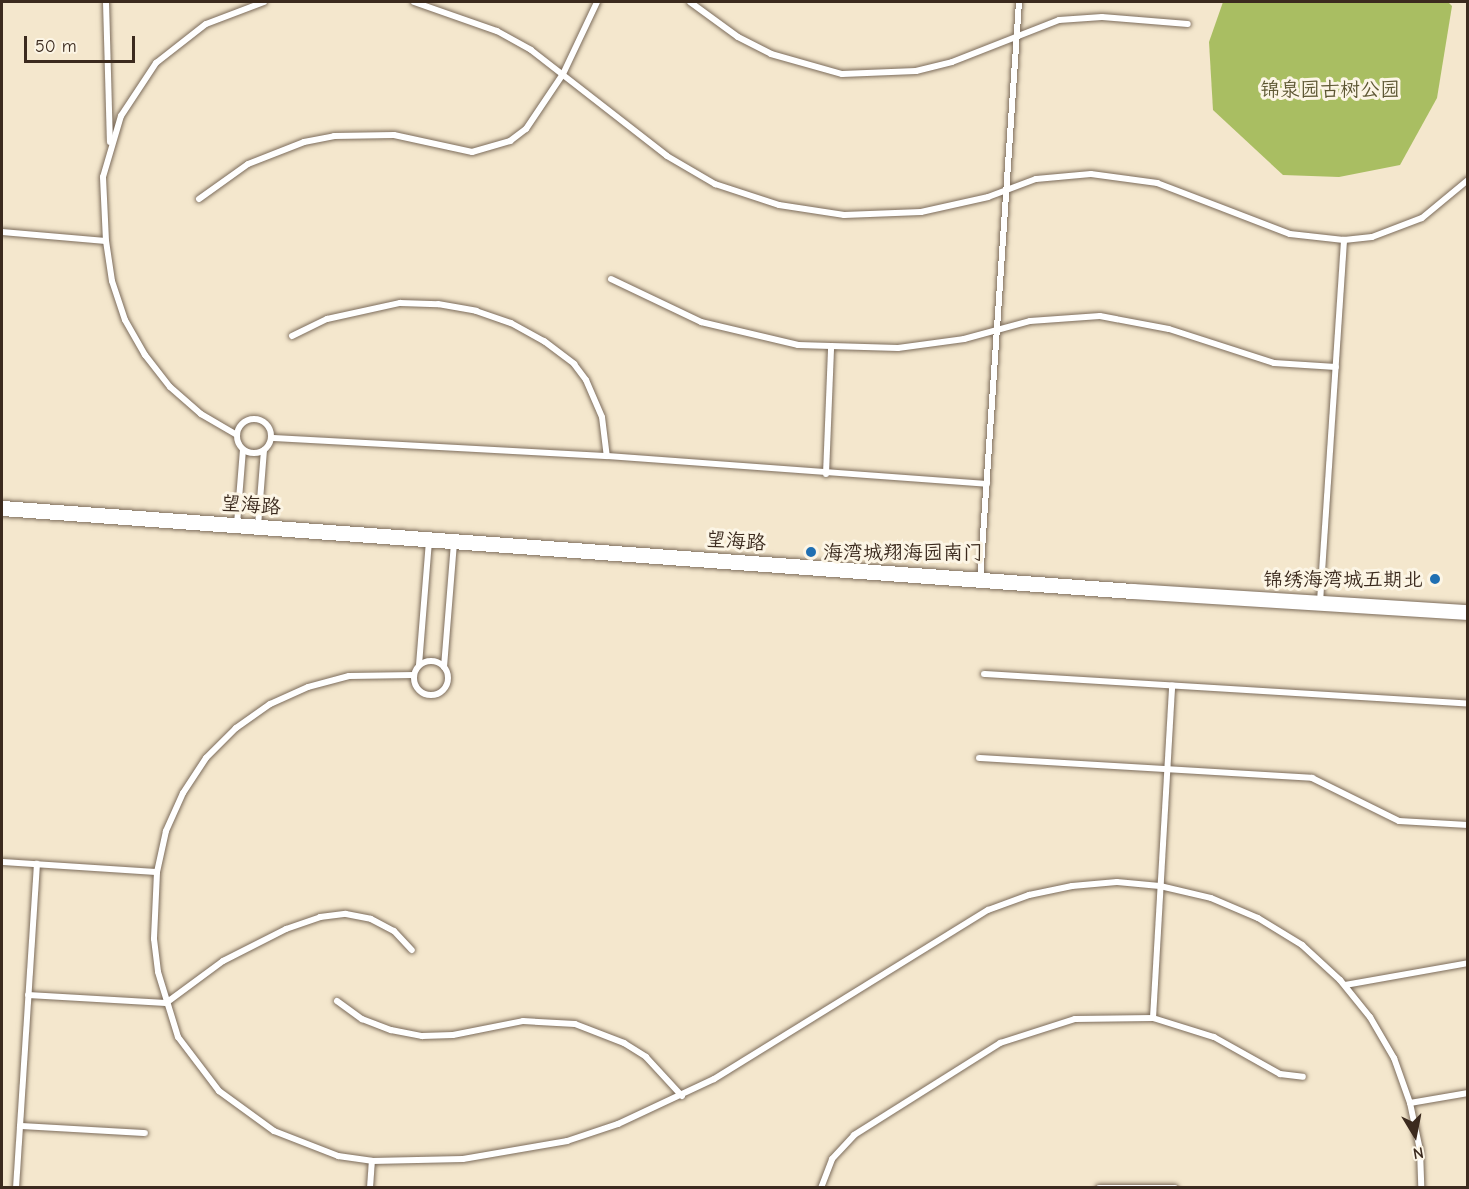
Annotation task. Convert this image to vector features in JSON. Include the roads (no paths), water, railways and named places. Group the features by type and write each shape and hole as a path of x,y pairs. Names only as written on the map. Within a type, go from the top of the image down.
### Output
{"street":[{"name":"望海路","path":"2,508 980,580 1467,612"}],"lane":[{"path":"106,2 110,146 103,188 106,241 112,281 125,320 145,355 171,387 194,407 237,435 243,450 237,525"},
{"path":"110,146 131,98 156,63 206,24 264,2"},
{"path":"414,2 497,31 563,74 667,156 715,184 779,205 844,214 921,212 988,197 1006,188 1036,179 1091,174 1157,183 1290,234 1344,240 1389,232 1422,218 1467,180"},
{"path":"199,199 248,164 304,142 333,136 394,135 472,152 492,149 526,129 563,74 597,2"},
{"path":"690,2 738,37 771,54 842,74 916,72 952,62 1059,20 1102,17 1188,24"},
{"path":"980,580 1019,2"},
{"path":"2,232 106,241"},
{"path":"1320,603 1344,240"},
{"path":"611,279 701,322 765,339 831,348 920,346 997,332 1065,316 1100,316 1168,329 1220,349 1274,363 1336,367"},
{"path":"292,336 327,319 400,303 447,306 511,323 544,341 574,364 586,380 602,417 606,456"},
{"path":"826,474 831,348"},
{"path":"237,435 247,420 256,418 265,422 272,438"},
{"path":"272,438 606,456 826,474 987,484"},
{"path":"258,527 264,450 272,438"},
{"path":"243,450 264,450"},
{"path":"429,540 419,665 414,675 420,690 435,694 447,683 444,667 454,541"},
{"path":"419,665 430,661 444,667"},
{"path":"984,674 1467,704"},
{"path":"414,675 349,676 308,687 270,704 236,728 206,758 183,793 166,831 157,872 154,939 166,1003 178,1037 197,1065 246,1113 305,1146 372,1161 463,1159 515,1152 618,1124 682,1096 987,910 1029,895 1072,886 1116,882 1160,886 1211,898 1258,918 1302,945 1345,986 1370,1017 1394,1058 1410,1103 1420,1150 1421,1188"},
{"path":"1153,1018 1172,686"},
{"path":"979,758 1312,778 1399,821 1467,825"},
{"path":"2,862 157,872"},
{"path":"16,1188 37,864"},
{"path":"28,995 166,1003 223,961 286,929 320,917 346,914 371,919 394,931 412,950"},
{"path":"1345,986 1467,963"},
{"path":"337,1001 362,1019 391,1030 422,1036 453,1035 523,1021 576,1024 632,1048 666,1076 682,1096"},
{"path":"821,1188 832,1159 854,1135 1000,1043 1075,1019 1153,1018 1214,1037 1280,1074 1303,1077"},
{"path":"1410,1103 1467,1093"},
{"path":"20,1125 145,1133"},
{"path":"370,1188 372,1161"},
{"path":"1100,1188 1175,1188"}],"place":[{"name":"海湾城翔海园南门","path":"811,552"},
{"name":"锦绣海湾城五期北","path":"1435,579"}],"park label":[{"name":"锦泉园古树公园","path":"1330,89"}]}
